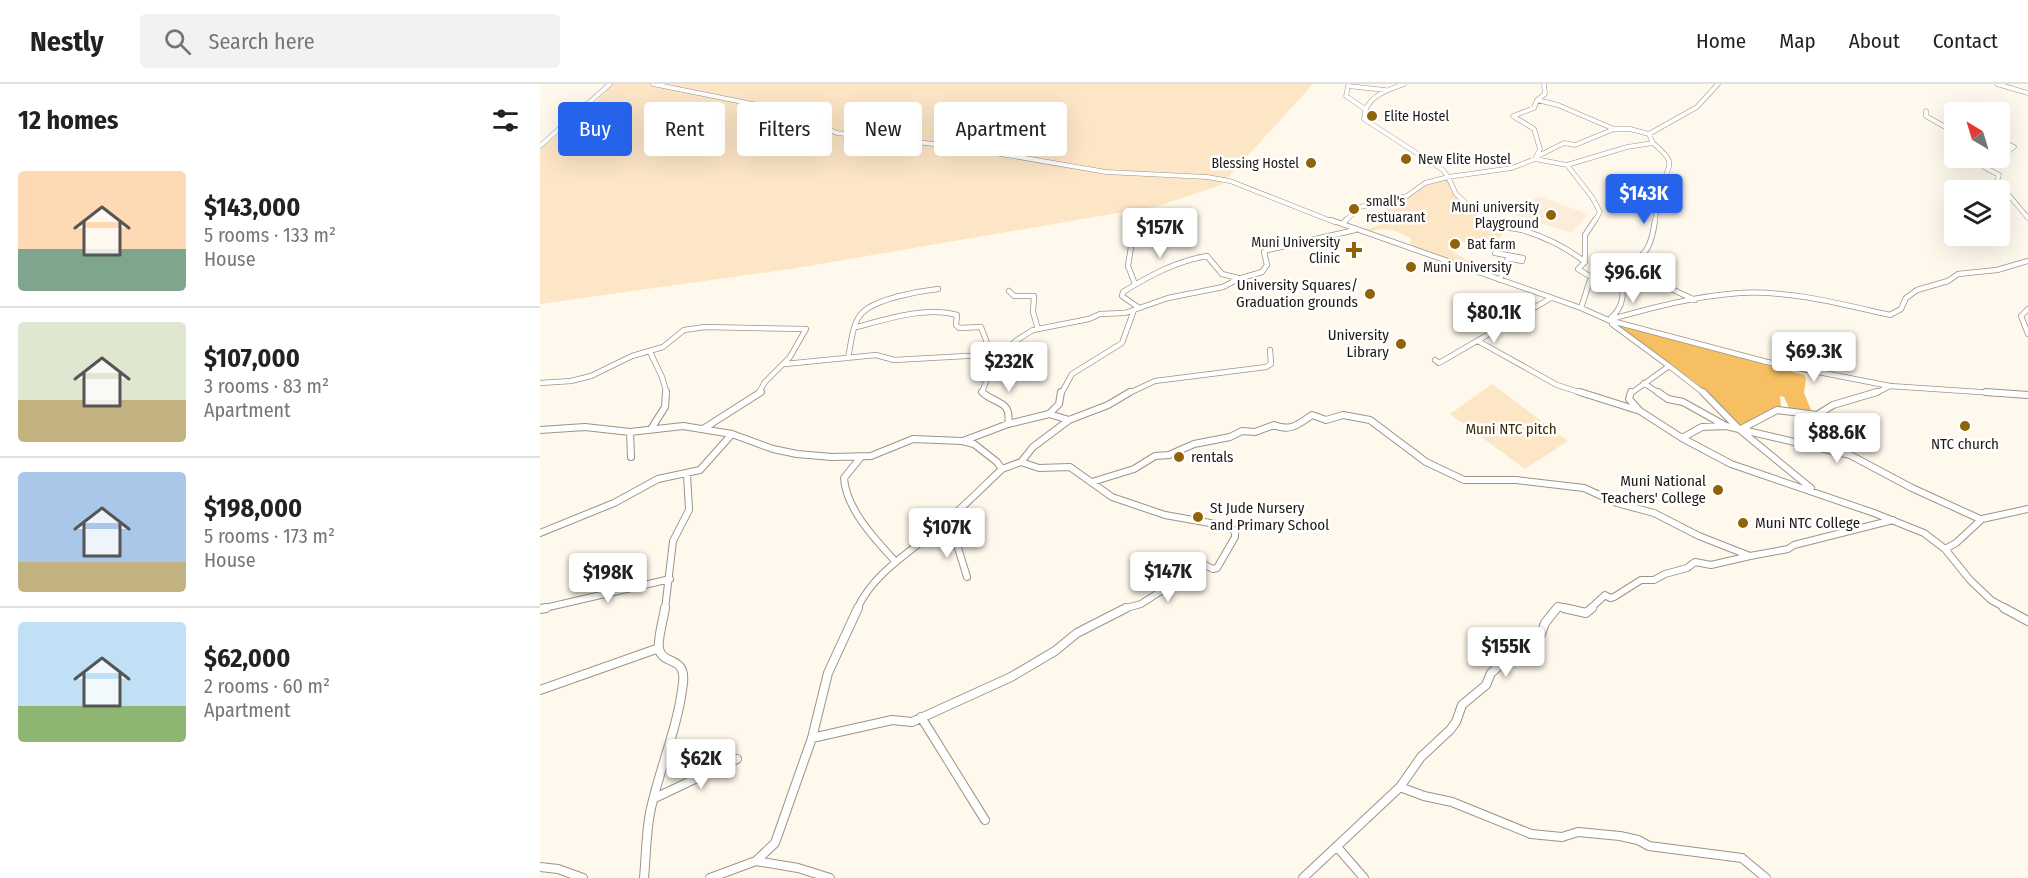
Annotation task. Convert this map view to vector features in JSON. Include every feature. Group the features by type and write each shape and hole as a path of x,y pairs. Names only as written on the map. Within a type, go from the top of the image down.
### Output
{"street":[{"path":"540,146 591,104 610,84"},
{"path":"653,84 783,110 840,134 960,147 1106,172 1207,177 1234,182 1355,230 1581,308 1608,320 1767,362 1890,386 2028,395"},
{"path":"1404,84 1377,94 1365,109 1363,116 1367,122 1443,170 1456,194 1487,222 1495,226 1521,230 1564,246 1585,262"},
{"path":"1537,158 1540,148 1534,129 1513,118 1532,110 1537,100 1545,94 1544,84"},
{"path":"1648,134 1689,113 1715,91 1718,84"},
{"path":"1997,84 2028,93"},
{"path":"1365,109 1346,96 1348,86 1386,90"},
{"path":"1537,100 1558,105 1614,129 1637,130 1648,134 1653,143 1669,158 1669,173 1660,196 1653,236 1645,255 1629,265 1619,277 1614,278 1601,274 1591,277"},
{"path":"1926,111 1926,116 1944,128"},
{"path":"1342,224 1360,207 1407,196 1425,183 1448,177 1512,168 1537,158 1564,143 1575,145 1614,129"},
{"path":"1537,158 1567,165 1627,147 1653,143"},
{"path":"1567,165 1592,197 1600,212 1585,235 1585,262 1578,268 1591,277"},
{"path":"1986,168 1999,175 1997,181 2028,218"},
{"path":"1008,424 1010,411 1005,405 983,393 988,370 995,356 1017,340 1038,329 1089,319 1100,314 1137,309 1168,298 1223,287 1265,269 1267,265 1263,255 1267,250 1355,230"},
{"path":"1131,247 1128,266 1130,278 1135,284"},
{"path":"1495,253 1523,258 1522,261 1508,258 1500,280"},
{"path":"1137,309 1122,296 1123,292 1163,269 1205,255 1211,259 1222,274 1238,279"},
{"path":"1608,320 1666,304 1740,293 1798,296 1890,315 1900,310 1906,298 1917,290 1948,281 1958,274 1997,270 2028,261"},
{"path":"1625,271 1650,275 1667,287 1696,301"},
{"path":"1581,308 1591,277"},
{"path":"1608,320 1619,312 1623,297 1623,287 1619,277"},
{"path":"848,358 858,319 866,310 915,292 938,289"},
{"path":"1009,291 1017,297 1034,296 1033,312 1038,329"},
{"path":"1435,360 1439,363 1477,340 1518,320 1551,298"},
{"path":"1049,414 1059,404 1061,391 1072,374 1122,343 1137,309"},
{"path":"2028,309 2021,316 2028,334"},
{"path":"857,327 897,317 954,313 957,315 958,328 981,327 995,356"},
{"path":"1608,320 1698,386 1740,430 1813,491"},
{"path":"540,383 582,379 632,356 663,347 684,330 705,327 806,329 785,364 765,382 761,392 703,429"},
{"path":"1478,341 1557,386 1640,411"},
{"path":"710,878 756,861 775,843 813,738 828,673 862,599 895,561 936,531 1002,469 1021,462 1034,447 1068,420 1108,405 1142,385 1155,381 1269,366 1272,364 1270,350"},
{"path":"650,352 662,373 667,398 663,411 651,429"},
{"path":"785,364 876,355 894,360 995,356"},
{"path":"1670,366 1630,393 1629,399 1640,411 1682,438 1731,464 1813,491 1924,533 1945,549 1970,580 1991,600 2028,621"},
{"path":"1644,383 1668,399 1683,402 1726,426 1788,439 1859,458 1912,488 1980,519"},
{"path":"1740,430 1777,410 1817,415 1833,405 1870,395 1890,386"},
{"path":"962,441 1008,424 1049,414 1068,420"},
{"path":"1092,483 1134,469 1155,456 1169,455 1194,444 1230,437 1242,431 1255,432 1274,425 1283,429 1295,427 1312,415 1326,420 1351,415 1375,422 1426,462 1458,478 1475,481 1556,483 1584,488 1617,503 1654,513 1699,536 1750,556"},
{"path":"540,430 585,426 630,432 683,426 732,434 773,449 797,454 861,457 875,455 900,442 913,439 962,441 974,444 997,462 1002,469"},
{"path":"1682,438 1702,427 1726,426"},
{"path":"630,432 630,457"},
{"path":"540,533 614,503 658,479 687,474 703,468 732,434"},
{"path":"861,457 844,478 844,491 878,544 895,561"},
{"path":"813,738 892,720 908,723 1011,677 1055,651 1077,633 1127,607 1141,604 1176,584 1201,566 1205,564 1210,568 1217,568 1235,537 1234,531 1227,526 1186,519 1134,505 1105,494 1070,467 1039,468 1021,462"},
{"path":"644,878 650,820 677,719 683,682 683,671 680,664 663,655 659,648 670,579 673,541 689,510 687,474"},
{"path":"1945,549 1960,542 1980,519 2028,509"},
{"path":"1303,878 1338,848 1400,787 1421,757 1450,730 1456,722 1462,705 1486,685 1491,673 1532,638 1541,634 1545,623 1558,606 1586,613 1605,595 1610,598 1614,597 1641,580 1654,580 1665,574 1687,568 1695,562 1711,565 1788,549 1794,545 1839,532 1893,520"},
{"path":"936,531 954,535 967,577"},
{"path":"540,609 670,579"},
{"path":"540,690 659,648"},
{"path":"921,717 959,782 985,820"},
{"path":"655,798 737,759"},
{"path":"1400,787 1424,796 1452,802 1531,834 1562,837 1578,832 1620,836 1638,840 1649,846 1742,858 1766,878"},
{"path":"1338,848 1364,878"},
{"path":"756,861 798,868 830,878"},
{"path":"540,867 558,869 584,878"}],"shaded area":[{"name":"Muni university Playground","path":"1538,196 1588,214 1572,233 1514,215"},
{"path":"1610,321 1804,375 1806,378 1804,393 1812,412 1789,408 1784,397 1780,396 1781,407 1741,428 1696,383"}],"green space":[{"path":"612,84 1313,84 1221,185 1158,206 797,268 540,304 540,149 558,134 558,156 632,156 632,102 596,102"},
{"path":"1449,178 1451,187 1503,234 1499,238 1499,244 1481,245 1453,241 1447,248 1465,259 1486,264 1488,270 1483,274 1409,247 1411,238 1396,232 1385,229 1361,231 1398,219 1378,203 1406,198 1422,186"},
{"name":"Muni NTC pitch","path":"1492,384 1568,441 1525,469 1450,414"}],"place":[{"name":"Elite Hostel","path":"1372,116"},
{"name":"New Elite Hostel","path":"1406,159"},
{"name":"Blessing Hostel","path":"1311,163"},
{"name":"small's restuarant","path":"1354,209"},
{"name":"Muni university Playground","path":"1551,215"},
{"name":"Bat farm","path":"1455,244"},
{"name":"Muni University Clinic","path":"1354,250"},
{"name":"Muni University","path":"1411,267"},
{"name":"University Squares/ Graduation grounds","path":"1370,294"},
{"name":"University Library","path":"1401,344"},
{"name":"NTC church","path":"1965,426"},
{"name":"rentals","path":"1179,457"},
{"name":"Muni National Teachers' College","path":"1718,490"},
{"name":"St Jude Nursery and Primary School","path":"1198,517"},
{"name":"Muni NTC College","path":"1743,523"}]}
